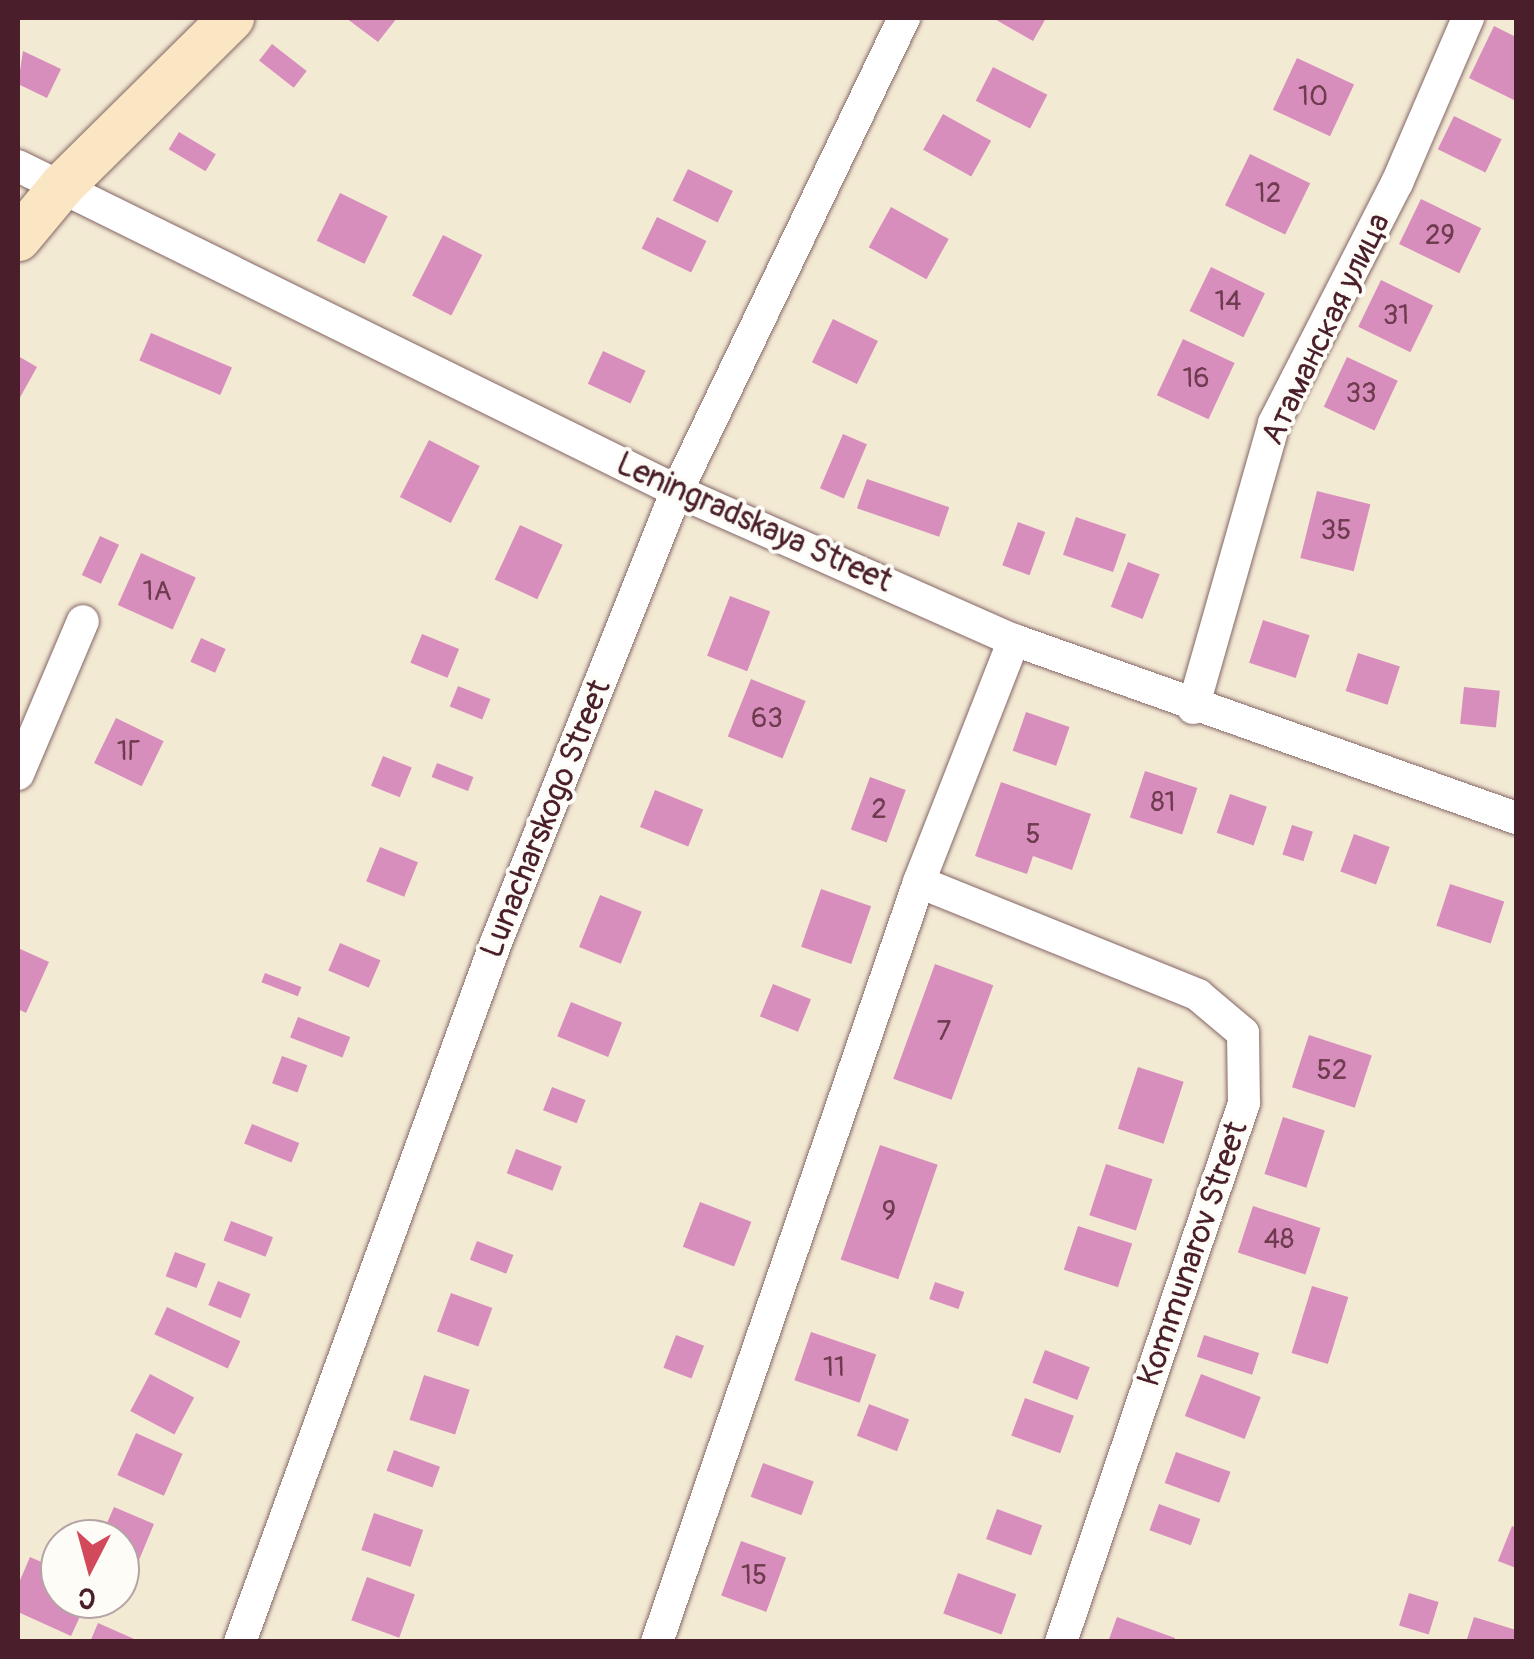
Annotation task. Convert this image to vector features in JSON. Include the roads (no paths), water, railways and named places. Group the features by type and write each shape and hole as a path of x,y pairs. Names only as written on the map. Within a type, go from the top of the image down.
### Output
{"main road":[{"path":"18,238 62,185 232,18"}],"street":[{"name":"Lunacharskogo Street","path":"240,1642 488,964 677,491 904,18"},
{"name":"Атаманская улица","path":"1192,708 1274,423 1397,184 1468,18"},
{"name":"Leningradskaya Street","path":"18,166 677,491 1014,640 1192,708 1516,818"},
{"path":"18,774 83,621"},
{"path":"657,1642 919,882 1014,640"},
{"name":"Kommunarov Street","path":"919,882 1198,995 1244,1033 1244,1103 1061,1642"}]}
